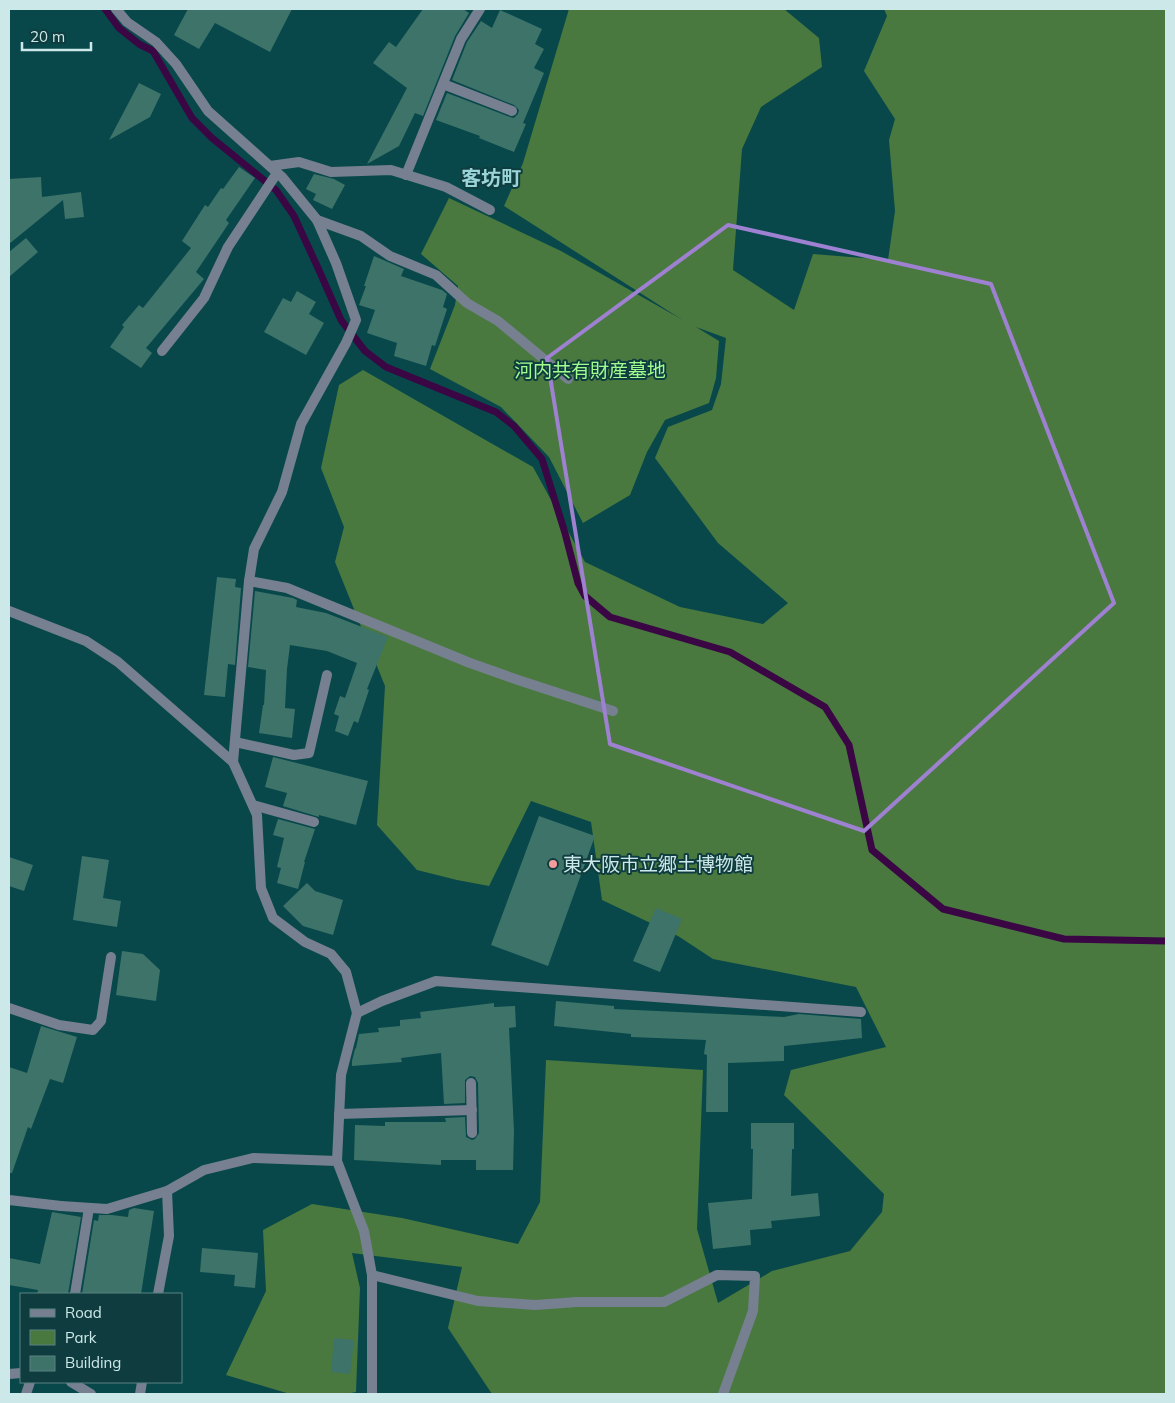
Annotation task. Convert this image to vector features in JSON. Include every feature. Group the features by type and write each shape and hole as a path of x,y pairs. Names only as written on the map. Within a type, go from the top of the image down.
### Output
{"street":[{"path":"116,9 127,22 156,42 176,64 208,111 273,169 317,220 336,263 356,320 346,343 301,424 282,492 254,549 249,581 233,762"},
{"path":"406,175 461,39 480,9"},
{"path":"443,84 512,111"},
{"path":"162,351 204,298 228,246 273,169 299,162 331,172 391,170 446,187 490,210"},
{"path":"317,220 361,236 390,256 436,276 467,302 498,321 568,379"},
{"path":"249,581 287,588 470,663 613,711"},
{"path":"9,612 86,641 118,662 233,762 257,815 261,888 274,918 305,942 331,954 346,972 357,1013 341,1075 337,1161 364,1231 372,1275 372,1394"},
{"path":"235,742 294,755 310,753 327,675"},
{"path":"253,805 314,822"},
{"path":"9,1008 59,1025 93,1030 101,1021 111,958"},
{"path":"357,1013 382,1001 436,981 861,1012"},
{"path":"471,1083 472,1133"},
{"path":"339,1114 472,1110"},
{"path":"9,1200 107,1209 167,1191 204,1170 253,1158 337,1161"},
{"path":"158,1293 169,1236 167,1191"},
{"path":"75,1293 89,1208"},
{"path":"372,1275 478,1301 535,1305 576,1302 664,1302 717,1275 755,1276 753,1311 723,1394"},
{"path":"73,1383 92,1394"}],"highlighted area":[{"path":"728,225 991,284 1114,603 864,831 610,744 547,358"}],"green space":[{"name":"河内共有財産墓地","path":"569,9 784,9 819,38 822,67 761,107 742,149 733,270 794,310 813,254 888,260 895,211 889,140 895,119 864,71 887,16 884,9 1166,9 1166,1394 492,1394 448,1328 462,1267 352,1253 360,1288 356,1392 346,1394 290,1394 226,1375 266,1291 263,1230 312,1204 402,1218 518,1244 540,1202 546,1060 703,1070 697,1229 718,1303 772,1271 850,1251 882,1212 884,1194 784,1095 791,1070 886,1047 856,987 713,959 678,936 602,900 591,822 531,801 489,886 417,870 377,825 385,686 335,562 344,527 321,468 339,385 363,370 533,467 585,562 680,607 763,624 788,603 718,543 655,458 668,427 712,410 721,384 726,338 696,327 719,341 716,378 709,403 665,420 647,452 630,495 583,523 549,457 501,407 430,369 455,305 458,286 421,254 449,198 561,251 681,319 504,206 523,163"}],"building":[{"path":"188,9 292,9 270,52 215,23 199,49 174,35"},
{"path":"423,9 463,9 469,13 455,36 423,116 415,113 399,146 367,164 407,88 373,63 389,42 396,47"},
{"path":"500,10 542,29 535,44 544,49 534,68 544,73 523,123 526,124 514,152 479,138 480,136 436,120 447,93 510,117 514,118 518,114 519,110 514,105 452,80 467,42 481,21 492,28"},
{"path":"139,83 161,94 150,117 109,140"},
{"path":"239,167 255,178 226,220 229,223 196,272 204,279 146,348 152,353 141,368 110,347 124,327 122,325 139,305 143,308 191,248 182,241 205,205 208,207"},
{"path":"314,174 334,179 345,185 332,209 313,200 316,194 306,189"},
{"path":"41,177 42,197 81,192 84,217 65,219 63,200 9,244 9,179"},
{"path":"26,238 38,252 9,277 9,252"},
{"path":"374,256 404,269 401,276 442,290 447,294 443,307 447,309 435,346 432,345 426,366 394,356 397,343 367,333 375,310 359,305"},
{"path":"297,291 316,302 309,314 324,323 306,355 264,332 283,298 291,302"},
{"path":"217,577 236,579 235,587 241,588 235,665 228,664 225,697 204,695"},
{"path":"255,591 293,598 297,600 296,607 326,613 388,637 367,689 369,690 358,723 354,721 348,736 335,731 339,716 334,714 340,696 345,698 357,663 327,651 290,645 285,708 295,709 292,738 259,733 264,705 266,670 248,667"},
{"path":"273,757 368,781 356,825 319,815 319,817 283,806 287,793 265,787"},
{"name":"東大阪市立郷土博物館","path":"539,816 595,836 548,966 491,945"},
{"path":"278,819 315,829 304,862 298,889 277,883 281,868 277,867 284,838 273,835"},
{"path":"82,856 109,860 103,898 121,901 117,927 73,920"},
{"path":"9,857 33,865 24,891 9,886"},
{"path":"307,883 315,891 343,900 333,935 303,926 283,906"},
{"path":"656,908 682,919 660,972 633,961"},
{"path":"122,951 143,954 160,970 156,1001 116,995"},
{"path":"556,1001 614,1006 614,1009 784,1017 799,1014 861,1019 862,1038 784,1046 784,1061 728,1063 728,1112 706,1112 707,1055 704,1054 706,1040 631,1037 631,1034 554,1026"},
{"path":"494,1003 494,1007 515,1006 516,1027 509,1028 514,1131 513,1170 476,1170 476,1160 441,1160 441,1165 354,1160 355,1125 385,1126 385,1122 446,1122 445,1118 465,1117 466,1137 472,1140 479,1133 478,1083 475,1077 470,1076 465,1080 465,1103 444,1104 441,1053 401,1058 402,1062 352,1066 359,1034 379,1032 378,1028 400,1026 400,1020 421,1018 420,1012"},
{"path":"41,1026 77,1037 63,1083 50,1079 31,1129 28,1127 12,1173 9,1173 9,1067 27,1073"},
{"path":"751,1123 794,1123 791,1196 818,1193 820,1216 771,1221 772,1228 750,1230 751,1245 713,1249 708,1203 752,1199 753,1149 751,1149"},
{"path":"134,1208 154,1211 141,1293 82,1293 94,1220 98,1221 99,1215 128,1217 129,1210"},
{"path":"52,1212 81,1217 68,1293 37,1293 38,1290 9,1285 9,1258 40,1264"},
{"path":"202,1248 258,1253 255,1288 234,1286 235,1275 200,1272"},
{"path":"334,1338 354,1340 350,1374 331,1372"}],"waterway":[{"path":"105,9 119,28 139,44 153,51 192,118 212,138 276,190 294,216 341,320 365,351 386,367 496,412 514,426 542,459 578,583 585,596 610,617 730,652 825,707 849,745 872,850 943,909 1064,939 1166,941"}],"place":[{"name":"東大阪市立郷土博物館","path":"553,864"}],"district":[{"name":"客坊町","path":"491,178"}]}
